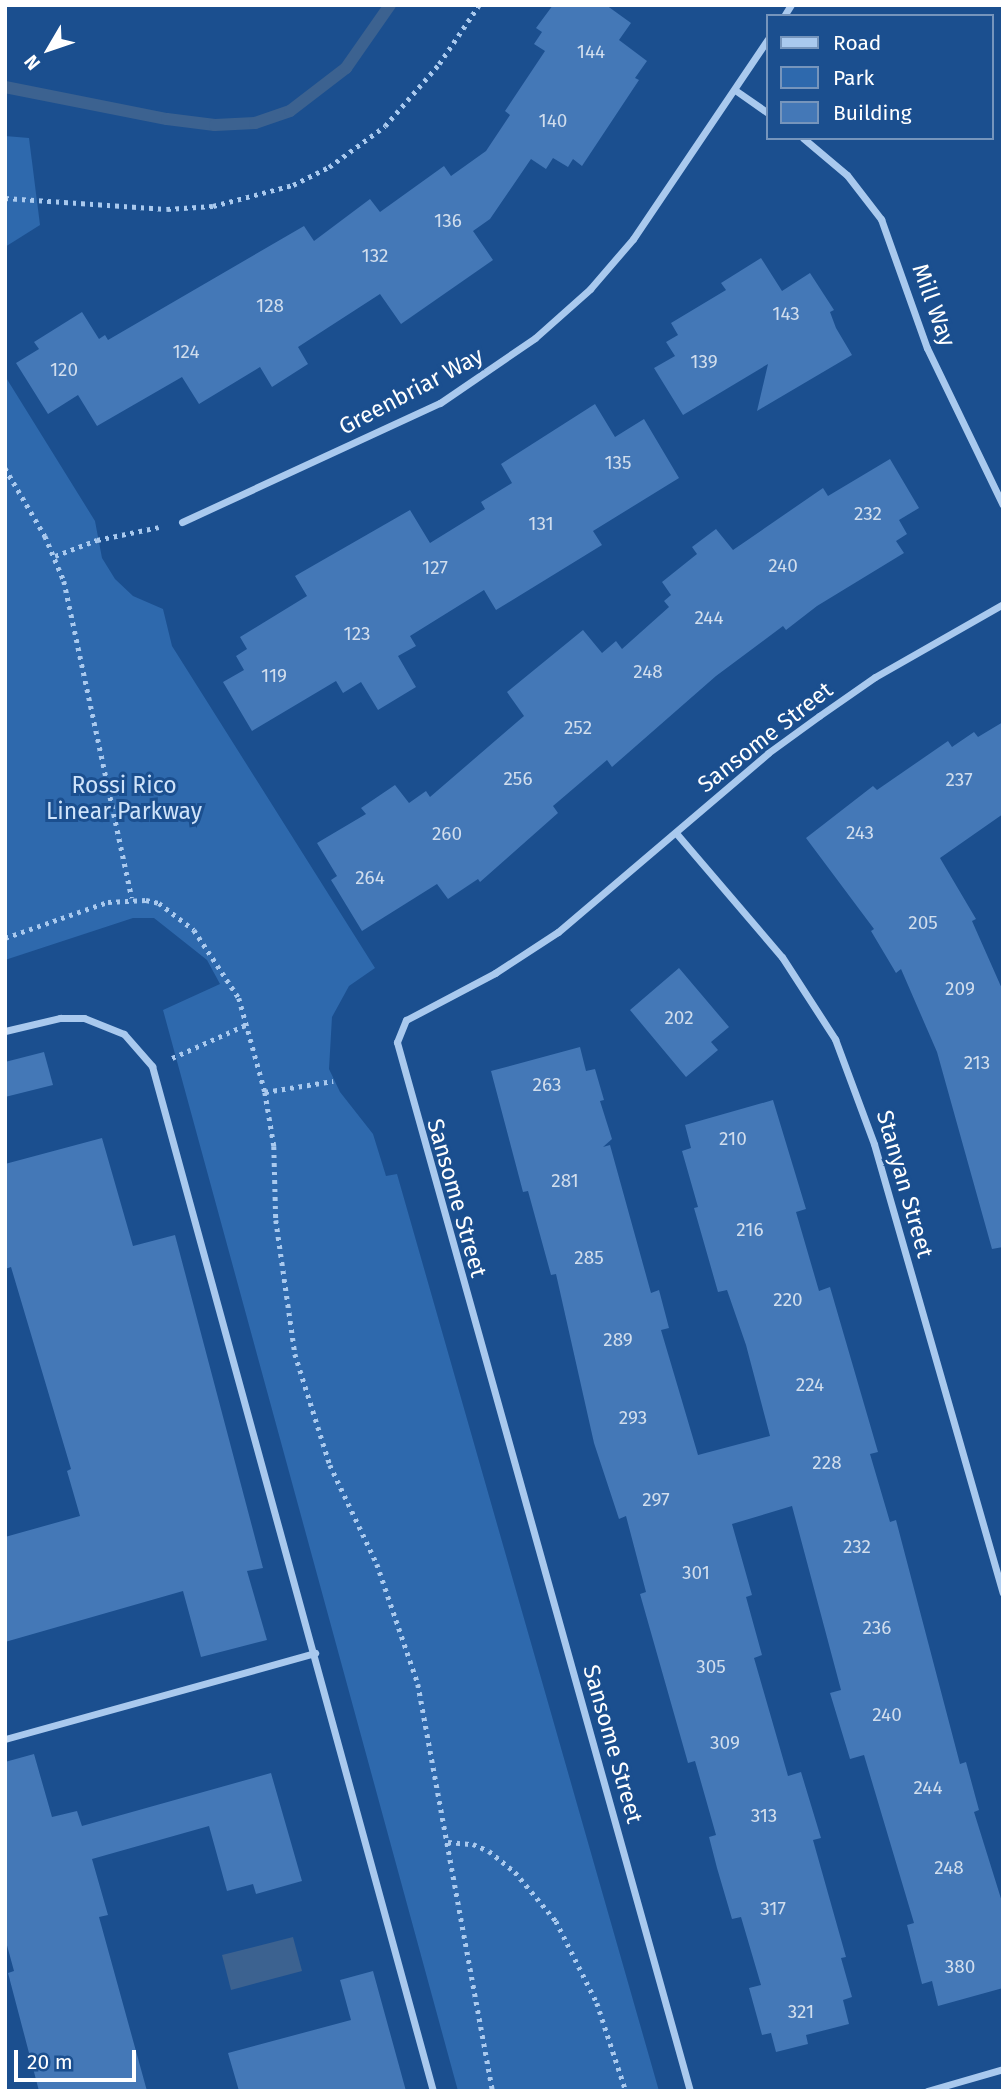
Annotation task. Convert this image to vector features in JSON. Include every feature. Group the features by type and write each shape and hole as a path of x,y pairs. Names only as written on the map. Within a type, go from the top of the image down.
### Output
{"street":[{"name":"Greenbriar Way","path":"182,522 396,425 504,363 563,314 612,264 766,42"},
{"path":"735,90 766,112"},
{"name":"Mill Way","path":"805,140 847,175 881,219 927,348 1003,505"},
{"name":"Sansome Street","path":"690,2091 397,1042 406,1020 527,954 676,833 768,753 819,716 875,677 1003,604"},
{"name":"Stanyan Street","path":"676,833 782,957 835,1039 874,1144 1003,1593"},
{"path":"5,1031 61,1018 84,1018 124,1034 152,1066 433,2091"},
{"path":"5,1739 315,1653"},
{"path":"927,2091 1003,2069"}],"path":[{"path":"5,198 167,209 213,206 293,185 329,167 385,126 439,64 479,5"},
{"path":"5,468 55,556 77,633 132,898"},
{"path":"55,556 97,540 182,522"},
{"path":"5,937 80,910 132,898 159,904 194,930 227,974 248,1024 265,1092 295,1354 330,1465 377,1564 418,1684 493,2091"},
{"path":"152,1066 248,1024"},
{"path":"265,1092 333,1081"},
{"path":"448,1842 473,1844 489,1851 536,1893 556,1921 597,2003 626,2091"}],"green space":[{"path":"5,136 29,138 40,225 5,247"},
{"name":"Rossi Rico Linear Parkway","path":"5,376 95,521 102,558 115,579 133,596 163,609 172,646 375,968 349,986 332,1017 329,1069 340,1092 373,1134 386,1176 397,1174 659,2091 458,2091 163,1010 220,984 207,960 154,918 133,918 5,960"}],"shaded area":[{"path":"293,1937 302,1971 231,1990 222,1955"}],"building":[{"path":"553,5 606,5 631,23 619,40 647,61 635,78 639,80 582,166 573,159 568,167 553,158 546,169 531,159 490,219 473,231 493,260 401,324 380,294 298,347 308,364 272,387 260,367 199,404 182,377 97,426 78,395 48,414 16,363 39,349 34,342 82,312 99,339 105,335 108,340 304,226 314,241 370,199 380,212 444,166 451,176 486,151 510,115 505,111 545,51 534,44 542,32 536,28"},
{"path":"761,258 782,291 810,273 834,310 830,312 836,328 852,355 757,411 768,364 683,415 654,368 675,356 666,342 678,335 671,323 726,290 721,283"},
{"path":"595,404 615,437 644,419 679,478 593,531 602,545 496,610 484,590 410,636 416,646 398,656 416,687 378,710 361,682 343,693 336,681 252,731 223,682 244,670 236,656 247,649 240,637 307,596 295,576 410,510 430,543 485,509 481,502 512,483 501,464"},
{"path":"890,459 919,508 899,520 907,534 896,541 904,553 817,606 786,630 783,626 716,676 612,767 607,760 553,806 558,813 480,882 478,879 448,899 437,884 362,931 331,880 337,876 317,843 366,814 361,808 395,785 409,803 426,791 430,797 524,716 507,692 583,630 602,653 616,641 622,649 669,607 664,601 671,595 662,582 697,554 692,547 716,529 733,550 823,488 828,496"},
{"path":"1003,722 1003,814 940,858 976,919 972,921 1003,991 1003,1247 992,1249 937,1052 901,969 896,973 871,931 874,929 806,838 873,786 877,790 948,741 952,747 974,732 978,737"},
{"path":"679,968 729,1027 711,1042 718,1050 686,1077 630,1010"},
{"path":"580,1047 586,1071 595,1069 604,1100 600,1101 612,1139 603,1147 610,1145 651,1293 659,1290 669,1328 661,1330 698,1455 770,1436 746,1345 727,1290 718,1292 694,1208 698,1207 682,1151 691,1148 685,1125 773,1100 806,1209 796,1212 819,1291 830,1287 878,1452 870,1454 890,1522 896,1520 960,1764 966,1762 979,1810 974,1812 1003,1905 1003,1988 938,2006 932,1981 922,1984 907,1925 914,1923 864,1755 850,1759 830,1693 841,1690 792,1506 732,1524 752,1595 746,1597 762,1655 754,1658 788,1776 801,1772 821,1838 813,1840 846,1957 841,1958 852,1997 843,2000 849,2024 806,2035 808,2044 776,2052 771,2033 762,2035 749,1988 761,1985 741,1917 732,1919 709,1837 716,1835 695,1761 688,1763 640,1594 646,1592 626,1516 619,1519 594,1443 556,1274 551,1275 528,1191 523,1192 491,1071"},
{"path":"44,1052 53,1085 5,1097 5,1062"},
{"path":"102,1138 133,1246 175,1235 263,1568 247,1571 267,1640 201,1657 183,1591 5,1642 5,1537 80,1516 67,1471 71,1469 11,1267 5,1269 5,1164"},
{"path":"34,1754 52,1817 77,1811 82,1826 271,1773 302,1881 256,1894 253,1884 227,1891 209,1826 92,1859 108,1915 99,1917 147,2091 39,2091 8,1973 14,1971 5,1938 5,1762"},
{"path":"373,1971 406,2091 239,2091 228,2053 351,2020 340,1980"}],"waterway":[{"path":"5,87 167,119 215,125 255,123 290,111 346,68 390,5"}]}
